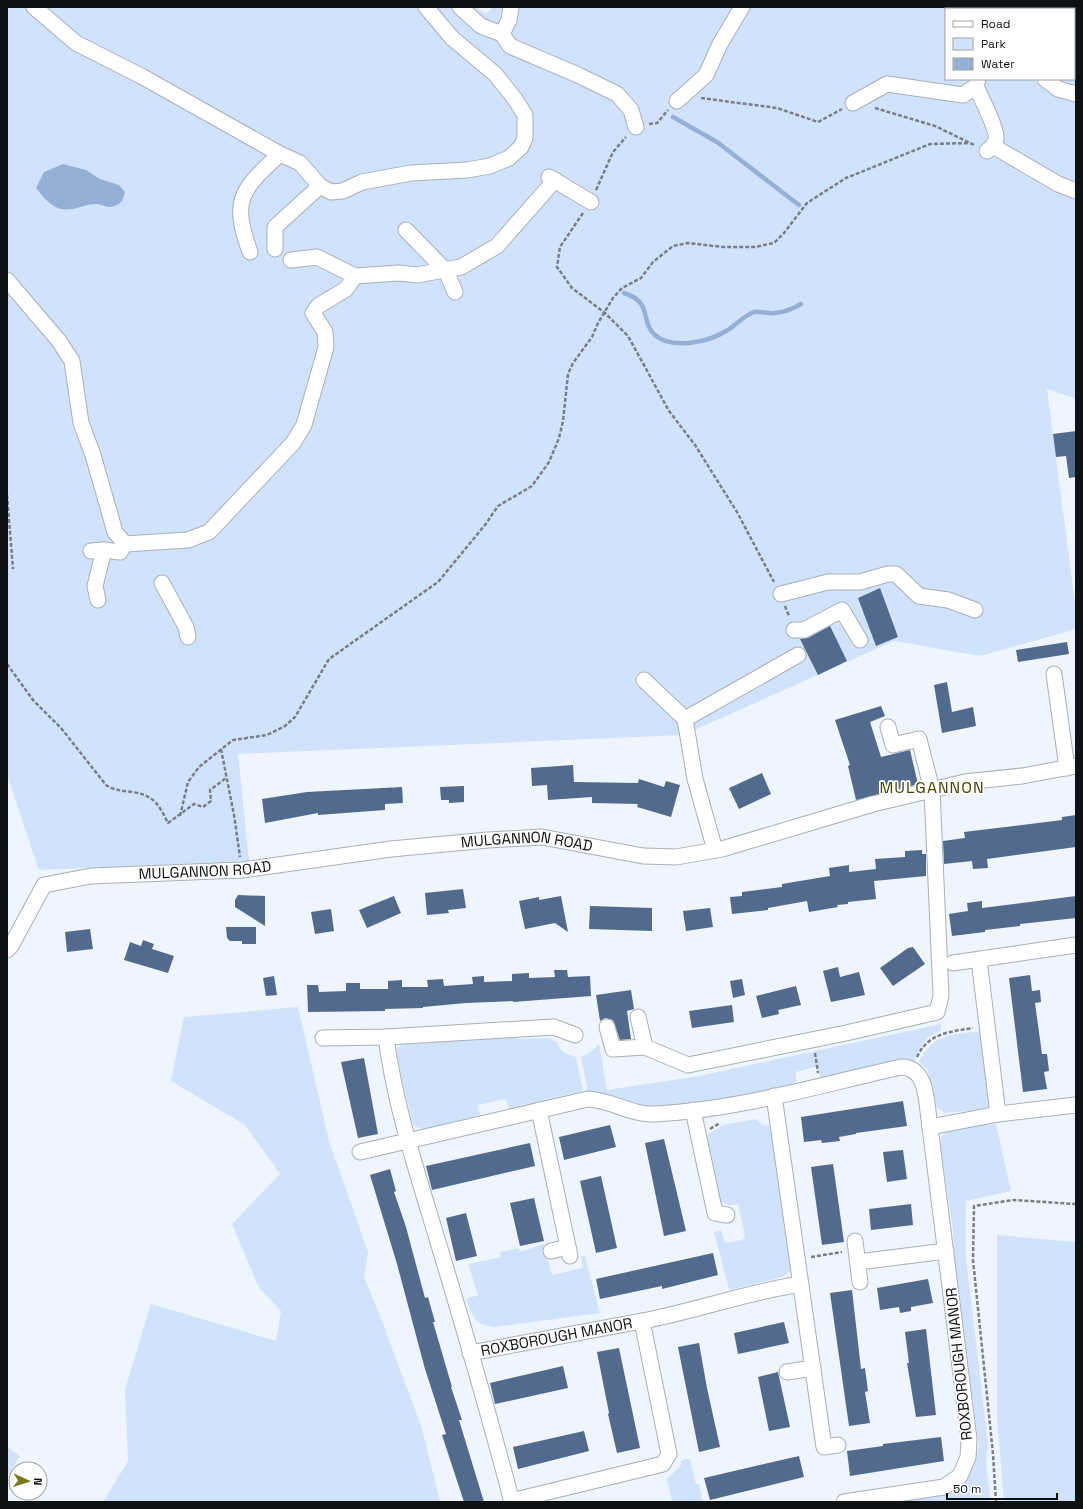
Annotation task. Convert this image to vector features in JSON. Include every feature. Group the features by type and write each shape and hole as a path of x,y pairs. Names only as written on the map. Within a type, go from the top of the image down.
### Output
{"street":[{"path":"34,7 76,43 143,77 280,154 300,163 320,186 331,192 343,191 362,182 411,173 467,170 490,166 509,158 521,147 525,138 525,115 515,99 495,74 452,38 426,7"},
{"path":"460,7 481,26 502,34 510,46 545,55 578,75 617,94 630,110 636,127"},
{"path":"502,34 509,20 511,7"},
{"path":"677,101 706,75 720,44 742,7"},
{"path":"1046,80 1058,89 1076,94"},
{"path":"853,103 887,84 963,95 977,82 997,137 990,149 1058,184 1076,191"},
{"path":"250,252 242,231 240,211 243,193 257,175 280,154"},
{"path":"291,260 317,257 355,276 399,273 418,275 446,270 461,267 496,246 552,178 591,202"},
{"path":"275,249 275,227 320,186"},
{"path":"406,230 446,270 455,292"},
{"path":"125,544 188,540 209,532 293,443 304,424 326,347 325,332 313,312 318,306 346,289 355,276"},
{"path":"7,280 59,341 72,361 81,423 93,455 115,532 125,544"},
{"path":"98,600 95,586 97,550 120,552 125,544"},
{"path":"781,594 828,582 860,582 888,574 896,574 919,596 948,600 975,610"},
{"path":"162,583 186,627 188,637"},
{"path":"794,630 804,630 842,610 860,640"},
{"path":"685,719 798,655"},
{"path":"1054,674 1072,767"},
{"path":"644,680 685,719 695,778 715,850"},
{"path":"608,1027 613,1049 645,1047 688,1064 813,1040 937,1012 941,996 932,790 919,738 893,745 888,727"},
{"name":"MULGANNON ROAD","path":"7,950 11,946 44,885 91,876 242,870 391,849 504,839 555,839 598,849 643,856 676,857 715,850 858,809 965,782 1072,767"},
{"path":"953,963 1076,945"},
{"path":"978,960 998,1114"},
{"path":"638,1016 645,1047"},
{"path":"323,1038 386,1037 554,1026 575,1035"},
{"name":"ROXBOROUGH MANOR","path":"386,1037 393,1080 415,1170 456,1284 470,1353 512,1501 663,1464 669,1454 642,1321"},
{"path":"360,1152 408,1141 493,1117 539,1110 588,1099 599,1099 632,1111 654,1114 717,1108 900,1067 912,1068"},
{"name":"ROXBOROUGH MANOR","path":"844,1502 944,1487 960,1476 968,1457 969,1439 930,1127 922,1078 912,1068"},
{"path":"774,1096 824,1447 838,1445"},
{"path":"930,1127 998,1114 1076,1105"},
{"path":"539,1110 569,1252 551,1251"},
{"path":"693,1110 697,1134 716,1213 727,1215"},
{"path":"860,1282 856,1251 946,1250"},
{"name":"ROXBOROUGH MANOR","path":"470,1353 642,1321 688,1314 760,1291 801,1284"},
{"path":"787,1372 813,1368"}],"path":[{"path":"794,630 781,594 737,512 695,445 669,411 628,336 605,313 572,288 558,267 560,247 591,202 613,152 636,127 657,123 677,101 697,98 777,108 818,122 853,103 878,108 935,126 969,143 990,149"},
{"path":"180,816 188,782 199,767 233,740 267,735 285,726 295,717 329,659 438,582 485,525 498,506 532,486 549,462 559,438 563,421 568,374 573,363 592,337 613,298 622,288 641,278 653,262 673,246 688,243 723,247 755,248 774,243 784,233 807,203 846,178 930,144 969,143"},
{"path":"7,495 13,568"},
{"path":"7,664 32,700 61,728 106,785 115,790 143,794 152,798 168,823 180,816 194,804 203,807 210,801 210,790 226,778"},
{"path":"221,749 234,815 242,870"},
{"path":"912,1068 921,1048 935,1036 987,1026"},
{"path":"813,1040 820,1085"},
{"path":"697,1134 703,1133 719,1123 727,1122"},
{"path":"996,1502 993,1454 973,1260 974,1206 1013,1200 1076,1204"},
{"path":"797,1259 856,1251"}],"green space":[{"path":"7,7 476,7 486,14 492,7 1076,7 1076,399 1047,389 1076,611 1076,629 980,656 894,641 683,735 238,754 249,861 39,870 7,775"},
{"path":"298,1007 329,1141 368,1252 364,1277 421,1426 440,1502 103,1502 128,1461 125,1389 151,1304 276,1341 281,1311 259,1288 232,1224 280,1174 245,1125 171,1081 184,1017"},
{"path":"941,1024 941,1031 931,1036 924,1042 915,1061 902,1060 823,1078 820,1078 818,1066 796,1072 796,1084 712,1102 656,1107 631,1103 604,1093 588,1092 581,1057 591,1052 599,1044 607,1090 699,1076"},
{"path":"983,1031 991,1101 989,1107 982,1110 944,1113 935,1106 928,1071 919,1061 932,1044 939,1039 953,1034"},
{"path":"517,1035 518,1039 549,1038 557,1042 564,1052 576,1057 583,1091 509,1108 505,1099 478,1105 480,1115 427,1129 415,1127 412,1122 397,1058 397,1050 402,1044 407,1042"},
{"path":"756,1119 763,1125 770,1126 791,1263 790,1271 783,1277 729,1290 714,1232 721,1230 725,1243 742,1240 745,1236 738,1204 730,1206 720,1201 704,1137 723,1125"},
{"path":"996,1124 1011,1191 966,1201 966,1258 988,1443 986,1463 990,1496 989,1502 886,1502 906,1499 972,1464 979,1446 956,1279 953,1230 940,1146 941,1137 950,1128"},
{"path":"997,1235 1076,1242 1076,1502 1004,1502 997,1417"},
{"path":"544,1244 552,1275 583,1268 581,1256 585,1256 600,1313 495,1327 483,1324 475,1319 470,1311 466,1299 478,1295 468,1264 501,1257 500,1252 519,1248 520,1252"},
{"path":"7,1447 20,1456 17,1461 8,1461 7,1477"},
{"path":"690,1459 696,1484 699,1484 703,1502 672,1502 667,1479 681,1465 681,1461"}],"water":[{"path":"63,164 86,170 100,179 119,185 125,192 122,201 112,207 91,204 71,209 61,209 53,205 45,199 36,188 44,172"}],"building":[{"path":"1076,431 1076,477 1069,478 1066,456 1056,457 1053,434"},
{"path":"880,588 898,637 876,646 858,598"},
{"path":"830,626 847,661 818,675 800,639 808,638"},
{"path":"1067,642 1069,654 1018,662 1016,650"},
{"path":"947,682 952,712 973,707 976,726 942,733 934,685"},
{"path":"881,706 885,716 870,722 881,757 910,750 918,784 856,800 848,766 850,765 835,720"},
{"path":"573,765 574,782 638,783 639,779 664,787 666,781 680,785 671,817 637,807 638,804 592,803 592,797 548,800 547,785 532,786 531,768"},
{"path":"762,773 771,794 739,809 729,788"},
{"path":"464,786 464,802 449,803 449,800 441,800 440,787"},
{"path":"402,787 403,803 385,804 385,810 318,815 318,813 265,823 262,799 307,792"},
{"path":"1076,815 1076,847 987,859 988,868 973,869 972,861 944,864 943,841 965,838 964,832 1062,820 1062,817"},
{"path":"922,850 922,854 926,854 926,876 874,881 876,899 848,902 848,904 837,905 838,907 809,912 807,901 768,908 768,910 732,914 730,897 742,896 742,892 782,887 782,884 830,876 829,868 849,865 849,872 876,869 875,859 905,857 905,851"},
{"path":"463,889 466,908 448,910 449,913 427,915 425,893"},
{"path":"238,895 265,896 265,926 235,907 235,900"},
{"path":"394,896 401,913 367,928 359,910"},
{"path":"561,896 568,932 555,923 525,929 519,901 539,897 539,900"},
{"path":"1076,896 1076,918 1020,924 1020,926 952,936 949,914 968,911 967,903 982,901 982,908"},
{"path":"590,906 652,908 652,931 589,929"},
{"path":"710,908 713,927 686,931 683,911"},
{"path":"331,909 334,931 315,934 311,912"},
{"path":"226,927 256,927 256,944 242,944 242,941 230,941 227,938"},
{"path":"90,929 93,949 67,952 65,932"},
{"path":"143,940 154,944 152,949 174,956 168,973 124,960 130,942 141,946"},
{"path":"913,947 925,964 893,986 880,968 908,948"},
{"path":"838,967 840,977 859,972 865,995 831,1002 823,971"},
{"path":"554,970 567,970 568,977 590,976 591,996 513,1002 466,1003 423,1008 385,1009 385,1011 308,1012 307,985 318,985 319,992 346,991 346,983 360,983 360,989 388,989 388,981 402,980 402,987 428,987 427,980 443,979 444,986 473,984 472,977 484,976 484,982 512,981 512,974 529,973 529,978 555,977"},
{"path":"1030,975 1032,991 1040,990 1041,1002 1035,1003 1042,1054 1047,1054 1049,1071 1044,1072 1047,1089 1023,1092 1009,978"},
{"path":"274,976 277,995 266,996 263,978"},
{"path":"742,979 745,995 733,998 730,981"},
{"path":"796,986 801,1005 778,1010 779,1014 762,1018 756,996"},
{"path":"631,990 634,1009 627,1011 631,1039 620,1040 613,1020 605,1018 600,1021 596,995"},
{"path":"732,1005 734,1022 692,1028 689,1011"},
{"path":"364,1058 378,1134 358,1138 341,1062"},
{"path":"903,1101 907,1126 856,1133 839,1137 840,1141 822,1143 821,1140 804,1142 801,1117"},
{"path":"610,1125 616,1147 564,1160 559,1137"},
{"path":"664,1139 686,1231 664,1236 645,1143"},
{"path":"530,1143 535,1166 432,1190 426,1166"},
{"path":"903,1150 907,1179 887,1182 883,1152"},
{"path":"833,1164 844,1242 822,1245 811,1167"},
{"path":"390,1169 396,1191 394,1192 406,1227 425,1298 428,1297 435,1322 433,1322 462,1420 459,1420 484,1502 464,1502 442,1435 446,1434 425,1369 397,1264 370,1175"},
{"path":"601,1176 617,1248 596,1253 580,1181"},
{"path":"534,1198 544,1241 520,1246 510,1203"},
{"path":"911,1204 913,1225 871,1230 869,1209"},
{"path":"466,1213 477,1256 456,1261 446,1218"},
{"path":"713,1253 718,1275 662,1289 662,1286 600,1299 596,1279"},
{"path":"928,1279 933,1303 911,1307 911,1311 900,1313 899,1307 880,1310 877,1288"},
{"path":"852,1290 861,1369 865,1368 868,1391 865,1392 870,1423 849,1426 830,1293"},
{"path":"784,1322 789,1343 738,1354 734,1333"},
{"path":"926,1329 936,1415 916,1417 907,1363 909,1363 905,1332"},
{"path":"699,1343 720,1447 699,1452 678,1347"},
{"path":"619,1348 640,1448 617,1453 608,1414 597,1352"},
{"path":"563,1366 568,1388 495,1404 490,1383"},
{"path":"778,1372 790,1427 769,1431 758,1377"},
{"path":"584,1431 589,1451 518,1469 513,1447"},
{"path":"941,1437 944,1461 850,1476 847,1451 883,1446 883,1444"},
{"path":"799,1456 804,1477 710,1500 704,1478"}],"waterway":[{"path":"673,117 717,142 799,205"},
{"path":"624,293 633,297 643,307 650,329 655,335 662,340 680,343 701,341 719,335 754,312 782,312 790,310 801,304"}],"district":[{"name":"MULGANNON","path":"932,787"}]}
